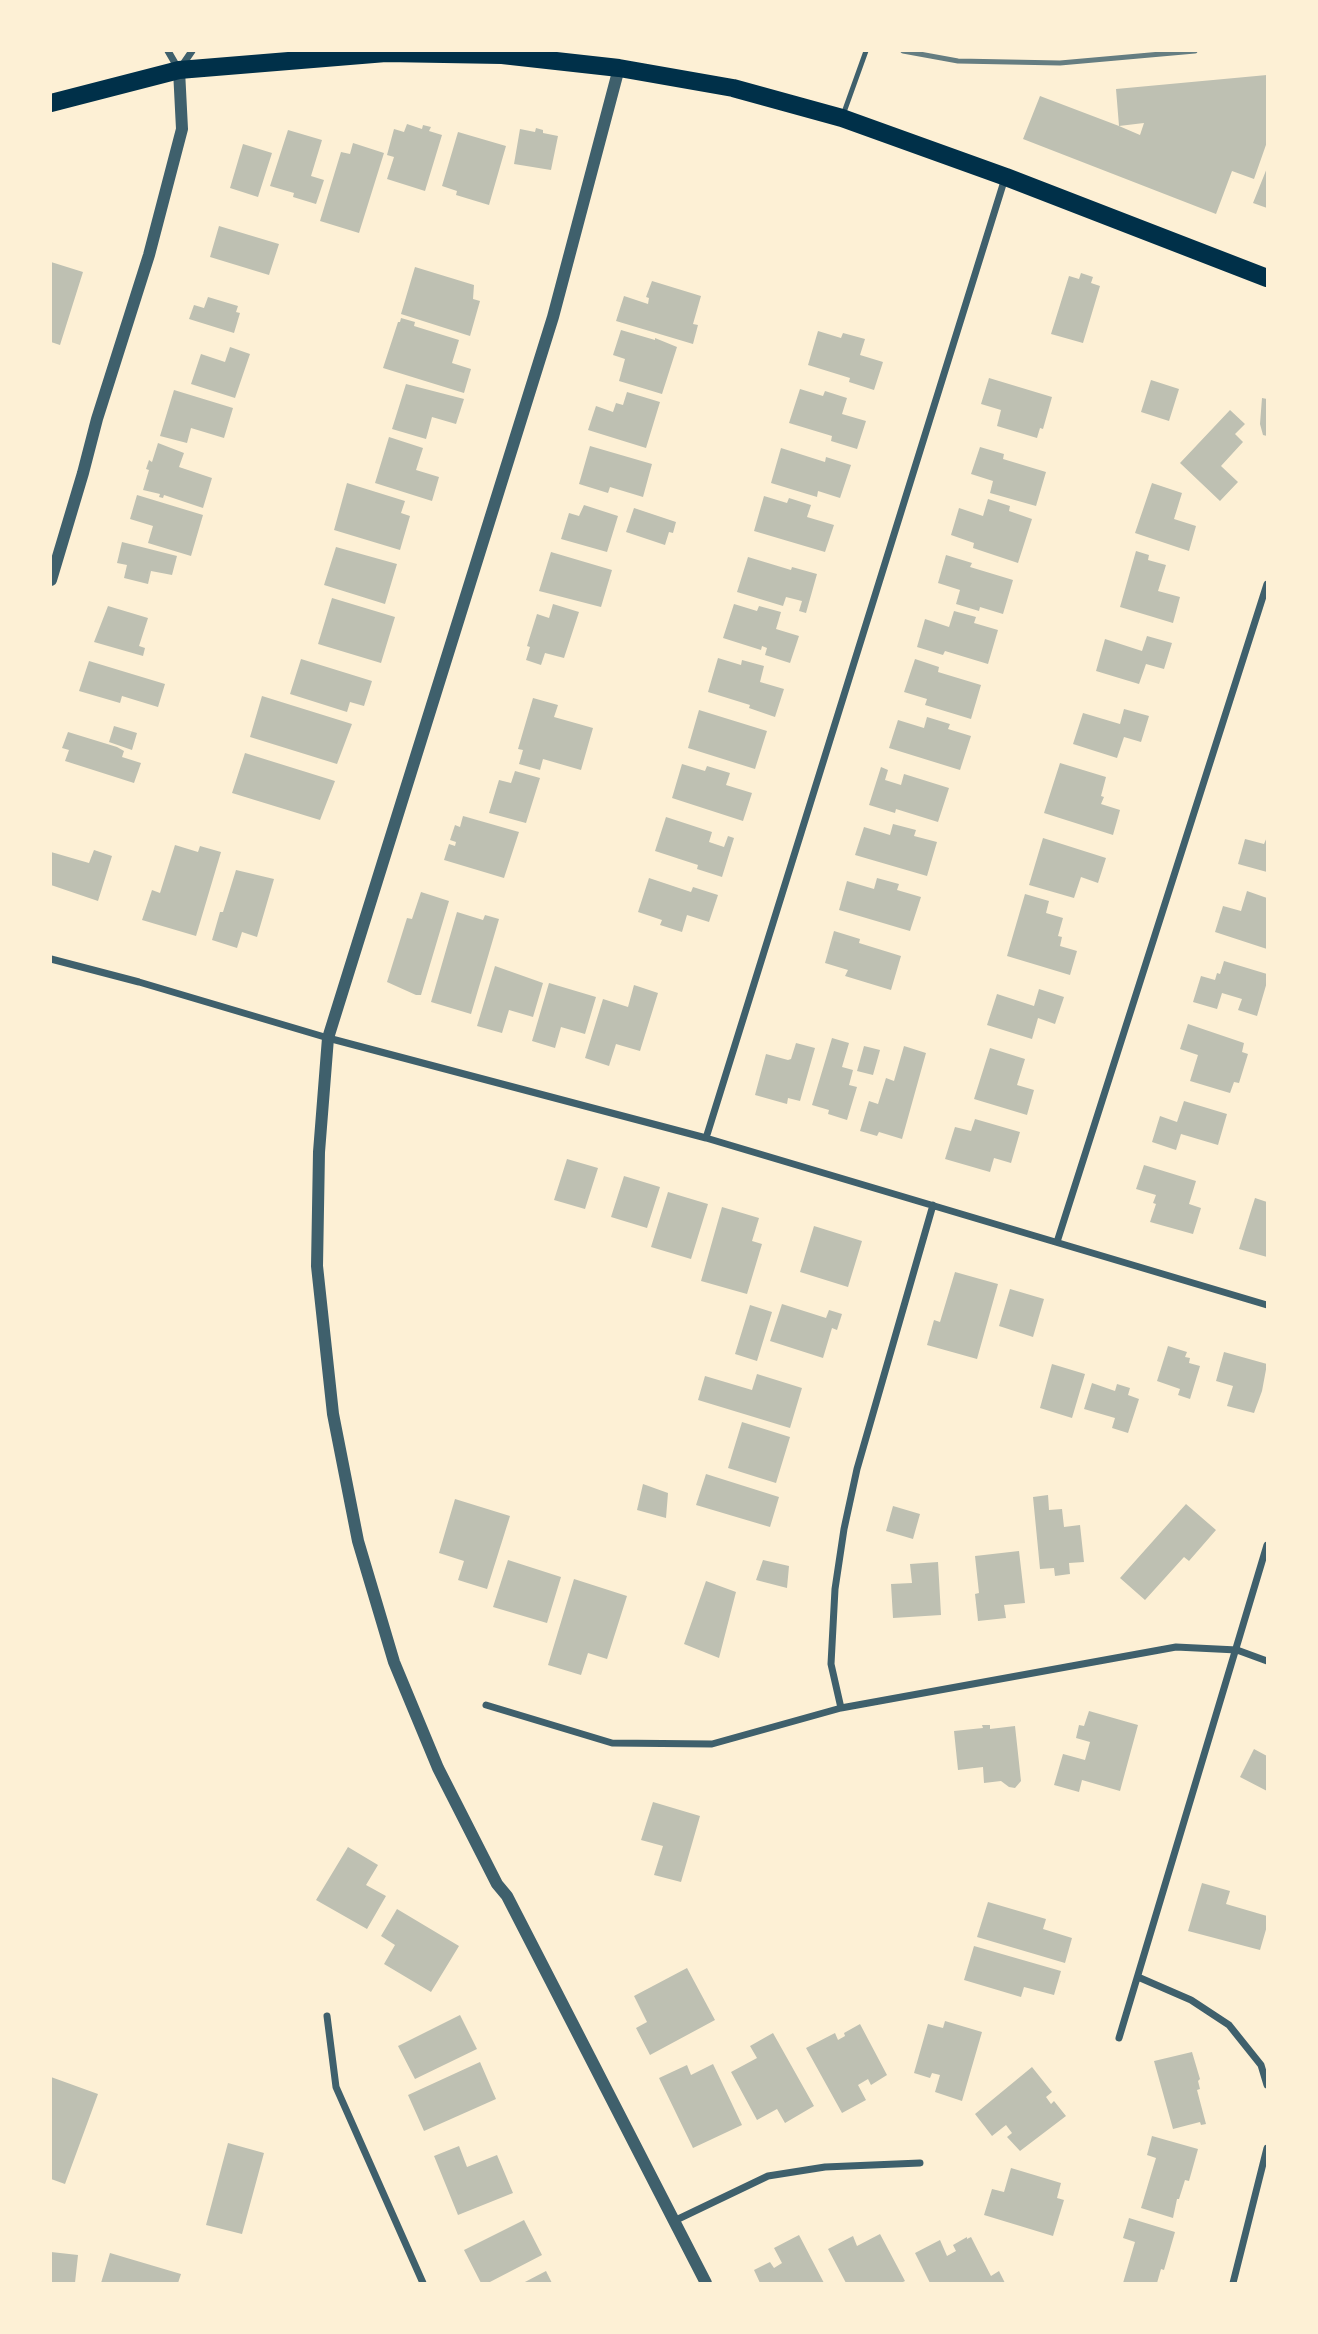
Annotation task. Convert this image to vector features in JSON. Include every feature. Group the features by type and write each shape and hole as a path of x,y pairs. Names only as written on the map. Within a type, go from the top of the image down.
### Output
{"main road":[{"path":"51,103 179,70 386,53 502,55 619,68 733,89 842,118 1006,177 1267,278"}],"street":[{"path":"51,580 97,419 149,255 182,129 179,70 168,51"},
{"path":"179,70 192,51"},
{"path":"619,68 553,317 328,1038 319,1152 317,1266 333,1414 362,1555 394,1662 439,1768 497,1884 507,1896 706,2283"},
{"path":"706,1138 1006,177"},
{"path":"1057,1242 1267,584"},
{"path":"51,959 328,1038 706,1138 1267,1305"},
{"path":"841,1708 831,1664 835,1589 844,1529 857,1469 933,1205"},
{"path":"1119,2038 1267,1545"},
{"path":"486,1705 612,1743 712,1744 841,1708 1176,1647 1237,1650 1267,1661"},
{"path":"1138,1977 1192,2000 1229,2025 1261,2065 1267,2085"},
{"path":"327,2016 336,2087 423,2283"},
{"path":"1233,2283 1267,2148"},
{"path":"674,2221 768,2176 825,2167 920,2163"}],"lane":[{"path":"842,118 866,51"}],"building":[{"path":"1267,75 1267,142 1254,179 1232,171 1216,214 1023,139 1040,96 1119,126 1116,89","holes":["1144,123 1140,135 1119,126"]},
{"path":"407,124 422,129 423,125 431,127 429,131 442,135 425,191 387,179 394,157 387,155 394,129 404,132"},
{"path":"536,128 543,130 543,133 558,136 551,170 514,164 520,129 535,132"},
{"path":"288,130 322,140 311,176 324,180 316,204 293,197 294,193 270,186"},
{"path":"458,132 506,146 489,205 456,195 457,191 442,186"},
{"path":"353,143 384,153 359,233 320,221 341,152 350,154"},
{"path":"243,144 272,153 258,197 230,188"},
{"path":"1267,168 1267,208 1253,203"},
{"path":"219,226 279,244 269,275 210,257"},
{"path":"51,262 83,272 60,345 51,342"},
{"path":"415,267 474,285 473,299 480,301 470,336 401,314"},
{"path":"1081,273 1093,277 1091,283 1100,286 1083,343 1051,334 1069,276 1079,279"},
{"path":"652,281 701,296 693,324 698,325 693,344 616,321 624,296 648,304 649,298 646,297"},
{"path":"208,297 238,306 236,312 240,313 234,333 189,319 194,305 204,308"},
{"path":"401,318 415,322 414,326 459,340 452,363 471,369 464,393 383,368"},
{"path":"621,330 655,338 677,347 662,394 619,381 625,359 613,355"},
{"path":"818,331 841,338 843,333 865,339 860,355 883,362 874,390 849,382 850,378 808,365"},
{"path":"230,347 250,354 235,398 191,384 201,354 225,362"},
{"path":"989,378 1052,397 1043,429 1040,428 1037,438 997,426 1001,410 981,404"},
{"path":"1151,380 1179,389 1169,421 1141,412"},
{"path":"406,384 464,399 456,424 432,417 426,439 392,429"},
{"path":"800,389 823,396 825,391 847,398 842,414 866,421 857,449 831,441 832,436 789,423"},
{"path":"174,390 233,408 224,438 191,428 187,443 160,436"},
{"path":"627,392 660,402 646,448 588,430 596,406 613,412 616,403 623,405"},
{"path":"1262,398 1267,399 1267,436 1263,435 1260,424"},
{"path":"1230,410 1245,424 1235,434 1243,442 1221,466 1238,482 1220,501 1180,463"},
{"path":"389,437 423,448 416,470 439,477 432,501 375,483"},
{"path":"158,443 184,453 179,467 212,478 203,508 164,495 163,498 159,497 160,494 143,490 149,470 146,469 149,460 152,462"},
{"path":"590,446 652,464 643,497 610,487 608,493 579,484"},
{"path":"980,447 1004,454 1003,459 1046,472 1036,506 990,493 993,481 971,474"},
{"path":"781,448 825,462 826,457 851,465 840,498 818,491 817,497 771,483"},
{"path":"347,483 405,501 401,513 410,516 400,550 334,530"},
{"path":"1152,483 1182,493 1174,519 1196,526 1189,551 1135,533"},
{"path":"137,495 203,515 191,556 148,543 153,526 130,519"},
{"path":"764,496 787,503 789,498 811,505 807,517 834,525 825,552 754,531"},
{"path":"988,499 1010,506 1009,511 1032,519 1018,563 973,548 974,543 951,535 959,508 983,516"},
{"path":"584,505 618,516 607,552 561,539 569,513 579,516"},
{"path":"634,508 676,522 665,545 626,532"},
{"path":"122,542 177,556 172,575 151,571 148,584 124,578 127,565 117,563"},
{"path":"336,547 397,564 385,604 324,585"},
{"path":"1136,551 1149,555 1148,560 1166,565 1158,591 1180,597 1173,623 1120,607"},
{"path":"551,552 612,570 601,607 539,591"},
{"path":"946,555 972,563 970,567 1013,580 1003,614 956,604 960,590 938,583"},
{"path":"748,557 791,570 792,567 817,574 806,613 799,611 802,601 786,597 783,606 737,592"},
{"path":"332,598 395,617 381,663 318,644"},
{"path":"553,604 579,612 564,658 545,653 541,665 526,660 530,647 527,646 537,614 549,618"},
{"path":"734,604 757,611 759,606 781,612 776,629 799,636 790,663 765,655 767,648 762,646 761,650 723,638"},
{"path":"108,606 148,618 139,646 145,648 143,656 94,642"},
{"path":"954,611 976,617 974,623 998,630 988,664 945,651 943,655 917,647 925,619 949,627"},
{"path":"1147,636 1172,643 1164,669 1146,664 1139,684 1096,671 1105,639 1142,651"},
{"path":"718,658 741,665 742,660 764,666 760,682 784,689 775,717 749,708 750,705 708,692"},
{"path":"301,659 372,681 364,706 350,702 347,712 290,694"},
{"path":"915,659 939,667 938,672 981,685 971,719 925,705 927,699 904,692"},
{"path":"89,661 165,684 158,707 122,696 120,703 79,691"},
{"path":"262,696 352,724 337,764 250,737"},
{"path":"533,698 558,705 554,717 593,728 581,770 543,759 540,770 519,764 523,750 518,749"},
{"path":"1124,709 1149,716 1141,742 1124,737 1117,758 1073,744 1083,713 1120,724"},
{"path":"699,710 767,731 755,769 688,748"},
{"path":"927,717 950,724 948,729 971,736 960,770 889,748 898,720 924,728"},
{"path":"114,726 137,733 132,750 109,742"},
{"path":"68,732 117,747 124,751 122,757 141,763 134,783 65,761 69,750 62,748"},
{"path":"245,753 335,781 320,820 232,793"},
{"path":"1060,763 1106,777 1101,804 1120,810 1113,835 1044,813"},
{"path":"682,764 705,771 707,766 730,773 726,785 752,793 743,821 672,798"},
{"path":"881,767 888,770 885,780 901,785 904,774 949,788 938,822 896,809 895,813 869,805"},
{"path":"515,771 540,778 526,823 489,813 499,780 511,783"},
{"path":"463,816 519,832 504,878 444,860 449,844 455,846 456,842 450,840 455,825 460,827"},
{"path":"666,817 712,832 709,842 724,847 728,836 734,838 722,877 697,869 698,865 655,851"},
{"path":"893,824 916,830 914,836 937,842 927,876 855,855 864,827 890,835"},
{"path":"1267,837 1267,872 1238,864 1245,839 1264,844"},
{"path":"1043,838 1106,858 1098,883 1081,877 1074,898 1029,885"},
{"path":"175,845 198,852 200,846 221,852 196,936 142,920 152,890 160,893"},
{"path":"94,850 112,856 98,901 51,885 51,852 89,863"},
{"path":"236,870 274,879 257,937 242,932 237,948 212,940"},
{"path":"649,878 691,892 693,887 718,895 709,922 687,915 682,932 660,925 662,920 638,912"},
{"path":"877,878 899,884 897,890 921,897 910,931 839,910 847,881 874,889"},
{"path":"1247,891 1267,898 1267,949 1215,932 1223,906 1241,911"},
{"path":"421,892 449,901 421,995 416,995 387,982 407,918 412,919"},
{"path":"1025,894 1049,901 1046,913 1063,918 1058,936 1062,937 1060,946 1077,951 1070,975 1007,956"},
{"path":"457,912 483,920 485,915 499,919 471,1014 431,1002"},
{"path":"834,931 860,939 859,943 901,956 891,990 845,976 848,970 825,963"},
{"path":"1224,961 1267,974 1257,1016 1238,1010 1242,999 1222,993 1217,1009 1193,1002 1201,976 1215,980"},
{"path":"495,966 543,983 533,1017 509,1010 502,1033 477,1026"},
{"path":"549,983 596,997 585,1034 561,1027 555,1048 532,1041"},
{"path":"634,985 658,993 640,1051 616,1044 609,1066 585,1058 603,999 628,1007"},
{"path":"1039,989 1064,997 1055,1024 1038,1018 1032,1039 987,1025 997,994 1034,1006"},
{"path":"1188,1024 1244,1043 1242,1052 1248,1054 1239,1083 1234,1082 1230,1093 1190,1081 1198,1055 1180,1049"},
{"path":"832,1038 849,1043 842,1067 853,1070 849,1085 857,1087 847,1120 828,1114 829,1110 812,1105"},
{"path":"796,1043 815,1048 800,1101 788,1098 787,1104 755,1095 766,1054 791,1059"},
{"path":"864,1046 880,1050 873,1075 857,1071"},
{"path":"904,1046 926,1053 902,1139 879,1132 877,1136 860,1131 869,1101 878,1104 886,1078 894,1081"},
{"path":"990,1048 1025,1059 1017,1085 1034,1090 1027,1115 974,1099"},
{"path":"1184,1101 1227,1114 1218,1145 1181,1134 1176,1150 1152,1142 1160,1116 1177,1122"},
{"path":"975,1119 1020,1132 1011,1163 994,1158 990,1172 945,1159 955,1127 971,1131"},
{"path":"567,1159 598,1168 585,1209 554,1200"},
{"path":"1144,1165 1196,1181 1189,1204 1201,1208 1193,1234 1150,1222 1156,1195 1136,1189"},
{"path":"624,1176 660,1187 647,1228 611,1217"},
{"path":"668,1192 708,1204 691,1259 651,1247"},
{"path":"1255,1198 1267,1202 1267,1257 1239,1249"},
{"path":"722,1207 759,1218 752,1241 762,1244 747,1294 701,1281"},
{"path":"814,1226 862,1241 848,1287 800,1272"},
{"path":"955,1272 998,1284 977,1359 927,1345 934,1320 940,1322"},
{"path":"1010,1289 1044,1299 1033,1337 999,1326"},
{"path":"782,1304 826,1318 829,1310 842,1314 837,1330 832,1328 823,1358 770,1341"},
{"path":"750,1305 772,1312 757,1361 735,1354"},
{"path":"1168,1346 1187,1352 1185,1357 1190,1358 1189,1363 1200,1366 1190,1399 1178,1395 1180,1389 1157,1381"},
{"path":"1224,1352 1267,1364 1254,1413 1227,1406 1233,1386 1216,1381"},
{"path":"1052,1364 1085,1374 1072,1418 1040,1408"},
{"path":"757,1374 802,1388 790,1428 698,1400 705,1376 752,1390"},
{"path":"1092,1383 1115,1391 1117,1384 1130,1388 1128,1395 1139,1399 1128,1433 1112,1428 1115,1418 1084,1409"},
{"path":"742,1422 790,1437 776,1483 728,1468"},
{"path":"706,1474 779,1497 770,1527 696,1505"},
{"path":"643,1484 668,1493 666,1518 637,1510"},
{"path":"1048,1495 1049,1510 1062,1509 1064,1527 1080,1525 1084,1562 1069,1563 1070,1574 1055,1576 1054,1568 1040,1569 1033,1497"},
{"path":"455,1499 510,1516 487,1589 458,1580 464,1561 439,1553"},
{"path":"1186,1504 1216,1530 1189,1561 1184,1557 1145,1600 1120,1578"},
{"path":"893,1506 920,1514 913,1539 886,1531"},
{"path":"1019,1551 1025,1603 1004,1605 1006,1618 978,1621 975,1594 979,1593 975,1556"},
{"path":"508,1560 561,1577 547,1623 493,1607"},
{"path":"763,1560 789,1566 787,1588 756,1580"},
{"path":"938,1562 941,1615 893,1618 891,1584 912,1583 910,1564"},
{"path":"574,1579 627,1596 607,1659 588,1653 581,1675 548,1665"},
{"path":"706,1581 736,1592 719,1658 684,1644"},
{"path":"1089,1711 1138,1725 1120,1791 1082,1780 1079,1792 1054,1785 1063,1754 1085,1760 1090,1742 1076,1738 1079,1725 1084,1726"},
{"path":"982,1725 990,1725 990,1729 1015,1726 1021,1781 1015,1788 1001,1781 984,1783 983,1767 958,1770 954,1731 983,1728"},
{"path":"1254,1749 1267,1756 1267,1791 1240,1777"},
{"path":"653,1802 700,1816 681,1882 654,1875 663,1846 641,1840"},
{"path":"348,1847 378,1865 366,1885 386,1896 367,1929 316,1900"},
{"path":"1202,1883 1230,1891 1226,1904 1267,1916 1260,1950 1188,1931"},
{"path":"988,1902 1046,1919 1043,1929 1072,1938 1065,1963 977,1937"},
{"path":"397,1909 459,1946 431,1992 384,1964 395,1945 381,1936"},
{"path":"974,1946 1061,1971 1054,1995 1024,1987 1021,1997 964,1980"},
{"path":"687,1968 715,2020 650,2055 636,2028 647,2022 634,1996"},
{"path":"460,2015 477,2049 415,2079 398,2046"},
{"path":"945,2021 982,2032 962,2101 935,2092 940,2075 932,2073 930,2078 914,2073 928,2024 943,2028"},
{"path":"860,2024 887,2075 871,2085 868,2079 858,2085 866,2100 842,2113 806,2048 835,2033 838,2040 845,2036 844,2033"},
{"path":"773,2033 814,2106 785,2123 777,2109 757,2120 731,2072 757,2058 750,2046"},
{"path":"1192,2052 1200,2079 1200,2089 1197,2090 1206,2124 1201,2125 1200,2122 1173,2129 1154,2061"},
{"path":"480,2062 496,2099 424,2131 408,2095"},
{"path":"713,2064 742,2125 693,2148 659,2078 687,2065 691,2075"},
{"path":"1032,2067 1052,2092 1046,2097 1051,2104 1054,2101 1066,2116 1020,2151 1007,2137 1012,2133 1006,2125 992,2136 975,2114"},
{"path":"51,2077 98,2094 65,2184 51,2179"},
{"path":"1152,2136 1198,2149 1189,2181 1185,2180 1177,2199 1173,2218 1141,2208 1156,2158 1147,2155"},
{"path":"228,2143 264,2153 242,2234 206,2225"},
{"path":"459,2146 467,2167 497,2155 513,2193 458,2215 434,2156"},
{"path":"1011,2168 1061,2183 1057,2198 1064,2200 1053,2236 984,2215 992,2189 1004,2192"},
{"path":"1129,2218 1175,2232 1164,2270 1161,2269 1157,2283 1123,2283 1135,2242 1123,2238"},
{"path":"524,2220 542,2255 488,2283 481,2283 464,2250"},
{"path":"880,2234 905,2281 846,2283 828,2249 853,2236 857,2246"},
{"path":"799,2235 824,2283 760,2283 754,2270 770,2262 774,2268 782,2263 774,2248"},
{"path":"971,2237 991,2276 999,2271 1005,2283 930,2283 915,2253 940,2240 947,2256 956,2251 953,2245"},
{"path":"51,2252 78,2255 75,2283 51,2283"},
{"path":"110,2253 181,2274 178,2283 101,2283"},
{"path":"546,2271 552,2283 523,2283"}],"railway":[{"path":"903,51 958,61 1060,63 1195,51"}]}
